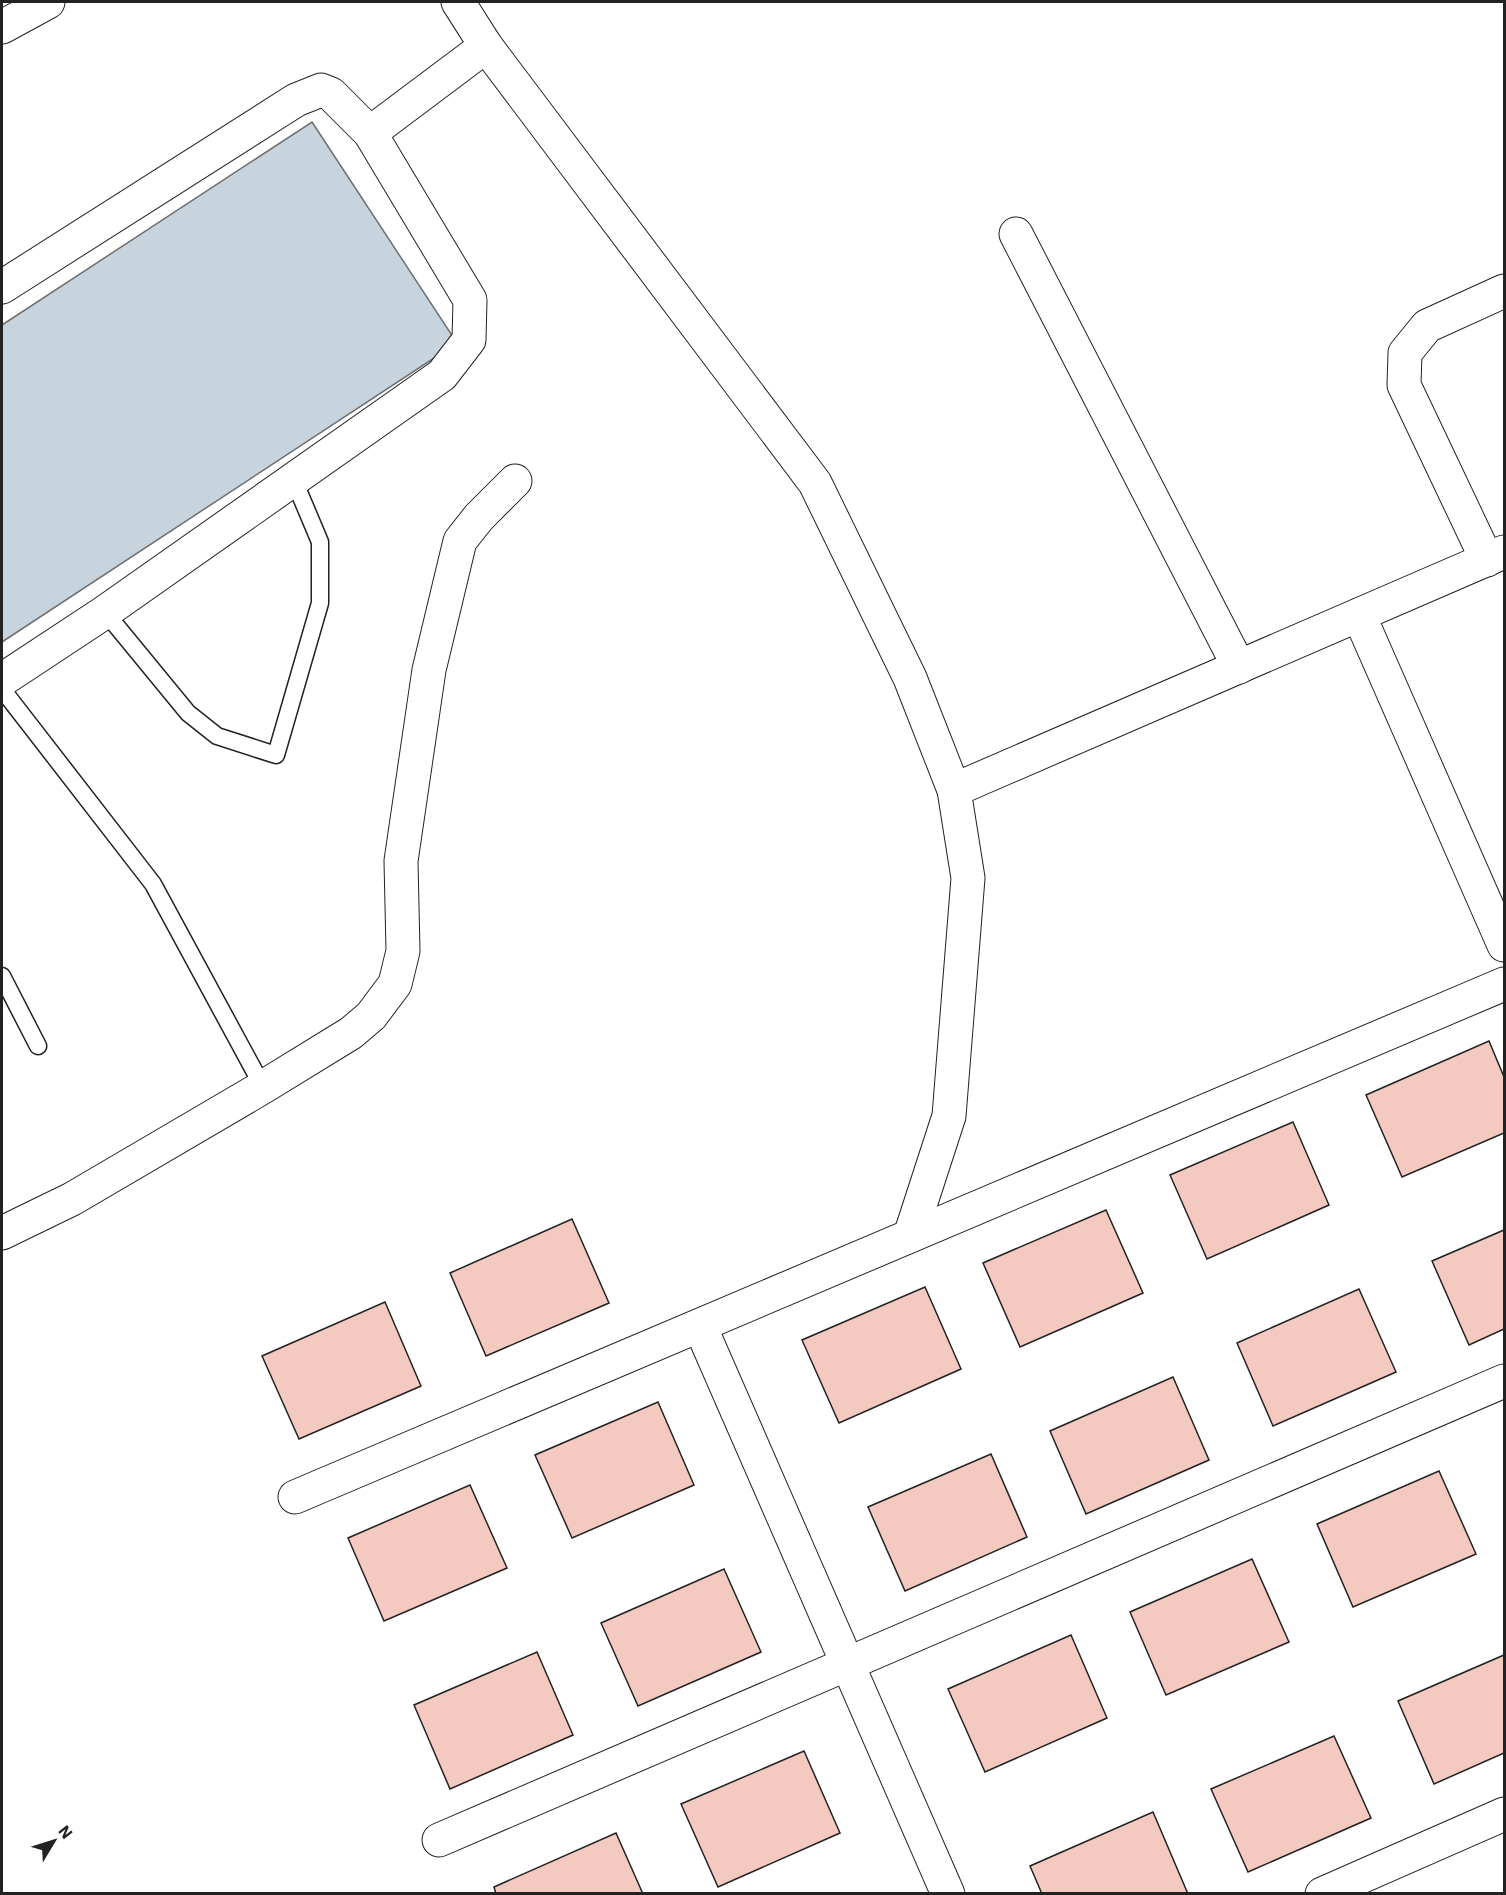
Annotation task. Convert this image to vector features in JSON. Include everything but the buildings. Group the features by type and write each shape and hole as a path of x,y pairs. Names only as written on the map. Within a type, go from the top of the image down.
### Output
{"street":[{"path":"2,27 48,2"},
{"path":"458,2 486,46 814,483 910,678 954,790 968,878 949,1116 910,1236"},
{"path":"370,133 486,46"},
{"path":"2,287 296,100 321,90 331,94 370,133 470,300 469,340 442,375 105,612 2,680"},
{"path":"1016,234 1239,667"},
{"path":"954,790 1496,556 1404,385 1404,353 1427,326 1504,291"},
{"path":"2,1233 72,1199 351,1033 371,1016 395,984 403,951 401,861 429,670 460,542 479,517 515,481"},
{"path":"1359,615 1504,945"},
{"path":"295,1497 1504,984"},
{"path":"700,1326 948,1893"},
{"path":"439,1840 1504,1381"},
{"path":"1322,1893 1504,1814"}],"lane":[{"path":"105,612 188,713 217,736 276,755 320,603 320,542 293,478"},
{"path":"2,689 153,884 263,1087"},
{"path":"2,976 38,1046"}],"shaded area":[{"path":"312,122 457,343 2,642 2,325"}]}
